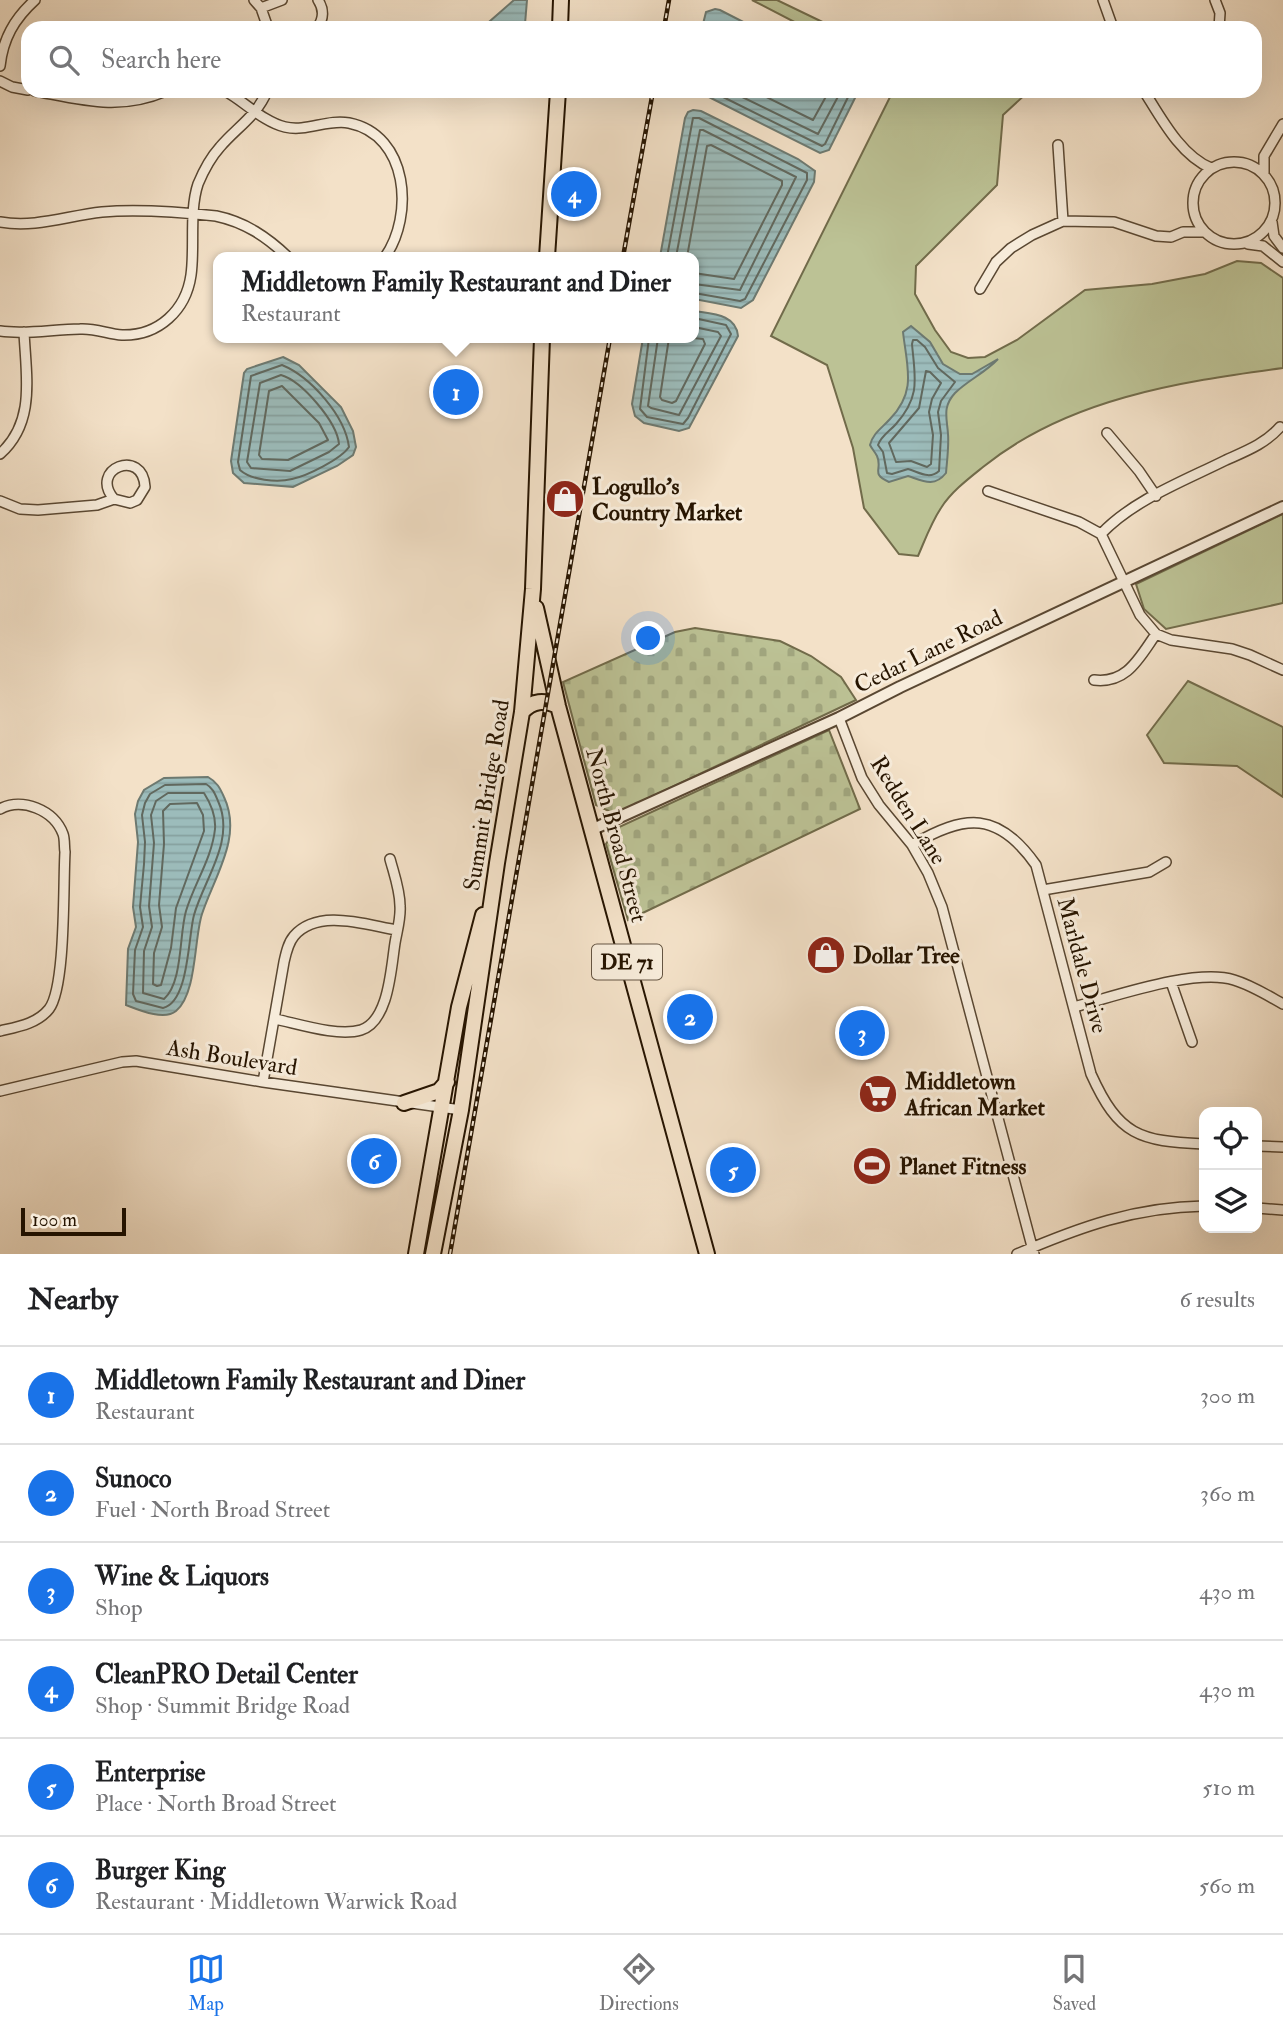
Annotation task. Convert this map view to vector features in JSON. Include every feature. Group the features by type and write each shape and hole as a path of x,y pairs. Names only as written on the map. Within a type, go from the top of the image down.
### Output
{"main road":[{"path":"560,21 561,0"},
{"path":"548,252 558,98"},
{"name":"Summit Bridge Road","path":"433,1254 461,1110 522,712 533,589 542,343"},
{"name":"North Broad Street","path":"533,589 557,702 707,1254"},
{"path":"524,695 540,694 557,702"},
{"path":"522,712 528,705 538,702 557,702"},
{"path":"416,1254 459,1007 497,863"},
{"path":"404,1103 439,1091 447,1082"}],"street":[{"path":"0,66 5,39 12,26 35,0"},
{"path":"265,21 257,4 282,0"},
{"path":"318,0 323,18 321,21"},
{"path":"1103,0 1110,21"},
{"path":"1215,0 1220,13 1219,21"},
{"path":"0,81 21,89"},
{"path":"75,98 110,104 146,98"},
{"path":"236,98 284,127 301,128 329,122 349,123 365,129 389,149 398,164 402,183 398,227 389,252"},
{"path":"0,331 85,329 132,334 156,329 168,320 184,299 189,287 198,184 219,148 256,111 263,98"},
{"path":"1149,98 1172,132 1199,163 1211,168"},
{"path":"1283,124 1264,156 1264,174 1274,193 1274,236 1283,248"},
{"path":"1058,145 1063,221"},
{"path":"1249,164 1264,156"},
{"path":"1199,179 1211,168 1229,162 1249,164 1264,174"},
{"path":"1199,163 1199,179 1192,197 1194,216 1204,232 1220,242 1263,246 1283,262"},
{"path":"0,222 33,225 122,211 195,214 231,219 269,238 283,252"},
{"path":"1183,232 1194,216"},
{"path":"1242,244 1259,236 1272,219"},
{"path":"980,289 996,262 1011,248 1063,221 1114,222 1156,236 1171,237 1183,232 1204,232"},
{"path":"0,454 19,432 26,415 24,332"},
{"path":"1101,534 1115,519 1268,440 1280,427"},
{"path":"1107,433 1156,496"},
{"path":"0,500 20,509 38,510 97,505 114,499 130,503 143,493 145,487 144,476 136,468 120,466 111,472 107,488 114,499"},
{"path":"988,491 1079,522 1101,534 1140,615 1156,634 1171,640 1232,649 1283,670"},
{"name":"Cedar Lane Road","path":"591,830 839,718 1283,507"},
{"path":"1094,680 1108,682 1122,675 1135,664 1156,634"},
{"name":"Redden Lane","path":"839,718 862,778 878,805 912,845 928,873 942,907 1033,1251"},
{"path":"0,809 23,804 40,809 52,818 63,834 65,852 60,975 55,996 38,1019 0,1031"},
{"name":"Marldale Drive","path":"912,845 937,830 954,824 975,822 997,827 1013,838 1036,865 1091,1074 1101,1097 1126,1128 1144,1138 1168,1143 1199,1144"},
{"path":"275,1019 340,1031 359,1030 370,1025 380,1012 388,993 401,908 399,888 390,859"},
{"path":"1043,890 1149,872 1166,862"},
{"path":"263,1082 284,962 289,944 295,935 304,927 327,920 397,930"},
{"path":"1074,1007 1194,976 1234,979 1283,1004"},
{"path":"1171,982 1192,1042"},
{"name":"Ash Boulevard","path":"0,1091 136,1061 461,1110"},
{"path":"1262,1146 1283,1147"},
{"path":"1017,1254 1033,1251 1117,1216 1161,1208 1199,1206"},
{"path":"1262,1208 1283,1210"}],"green space":[{"path":"752,0 777,0 820,21 792,21"},
{"path":"890,98 1021,98 1003,115 997,185 916,266 915,294 951,352 968,358 985,357 1017,340 1085,290 1152,284 1205,274 1237,261 1261,263 1283,278 1283,368 1204,380 1125,397 1087,409 1051,425 1016,444 955,491 937,514 918,556 899,554 864,508 853,448 827,365 771,336"},
{"path":"1283,514 1283,603 1166,629 1144,609 1136,584"},
{"path":"695,628 780,641 811,656 841,677 856,700 615,814 596,805 563,682 675,632"},
{"path":"1188,681 1283,727 1283,797 1237,766 1164,763 1147,735"},
{"path":"829,730 860,809 628,920 606,844 617,828"}],"water":[{"path":"514,0 527,0 525,21 490,21"},
{"path":"720,10 741,21 704,21 706,12"},
{"path":"711,98 855,98 829,150 820,153"},
{"path":"701,111 798,159 815,171 814,182 753,300 741,308 699,300 699,252 661,252 688,112"},
{"path":"699,312 722,316 733,323 738,336 689,428 679,431 644,423 635,416 632,404 642,343 699,343"},
{"path":"911,326 930,342 943,364 960,374 972,374 998,359 960,388 948,403 946,473 942,478 933,482 908,476 889,482 878,474 878,461 870,445 904,399 908,368 903,332"},
{"path":"283,357 299,365 341,407 353,431 356,447 353,455 337,466 293,487 244,483 233,473 231,461 244,373 247,369"},
{"path":"208,777 220,788 229,812 229,842 199,924 188,992 183,1003 171,1014 151,1014 126,1005 128,949 136,927 133,907 138,842 135,814 138,801 144,790 164,778"}],"railway":[{"path":"665,21 669,0"},
{"path":"624,252 652,98"},
{"path":"450,1254 609,343"}],"place":[{"name":"CleanPRO Detail Center","path":"574,194"},
{"name":"Middletown Family Restaurant and Diner","path":"456,392"},
{"name":"Logullo's Country Market","path":"565,499"},
{"name":"Dollar Tree","path":"826,955"},
{"name":"Sunoco","path":"690,1017"},
{"name":"Wine & Liquors","path":"862,1033"},
{"name":"Middletown African Market","path":"878,1094"},
{"name":"Burger King","path":"374,1161"},
{"name":"Planet Fitness","path":"872,1166"},
{"name":"Enterprise","path":"733,1170"}]}
